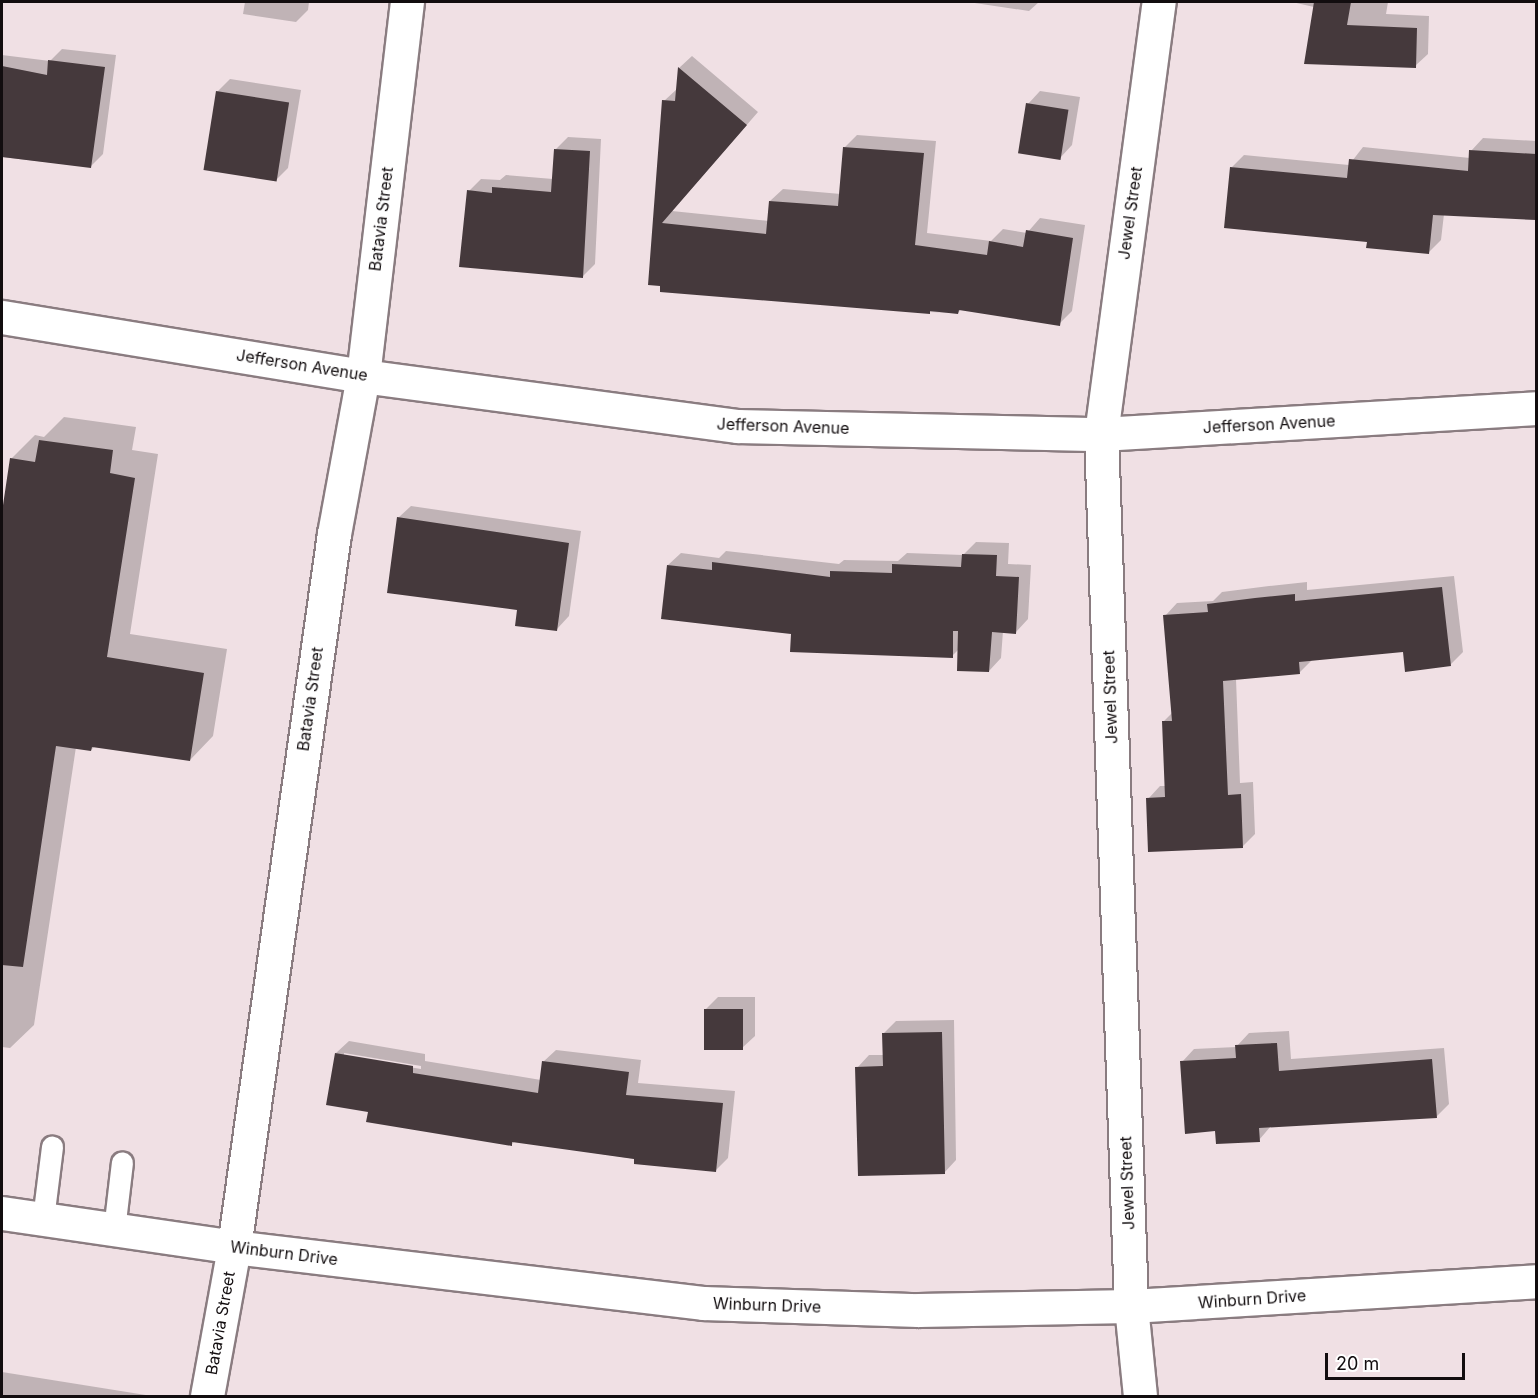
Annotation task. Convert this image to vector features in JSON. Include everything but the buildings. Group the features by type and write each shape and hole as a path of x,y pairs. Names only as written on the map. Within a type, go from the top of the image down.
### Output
{"street":[{"name":"Batavia Street","path":"207,1396 234,1247 334,534 363,376 407,2"},
{"name":"Jewel Street","path":"1140,1396 1131,1306 1101,434 1159,2"},
{"name":"Jefferson Avenue","path":"2,317 363,376 737,426 1101,434 1536,408"},
{"name":"Winburn Drive","path":"2,1213 234,1247 704,1303 918,1310 1131,1306 1536,1281"}],"lane":[{"path":"43,1219 52,1147"},
{"path":"114,1230 122,1162"}]}
